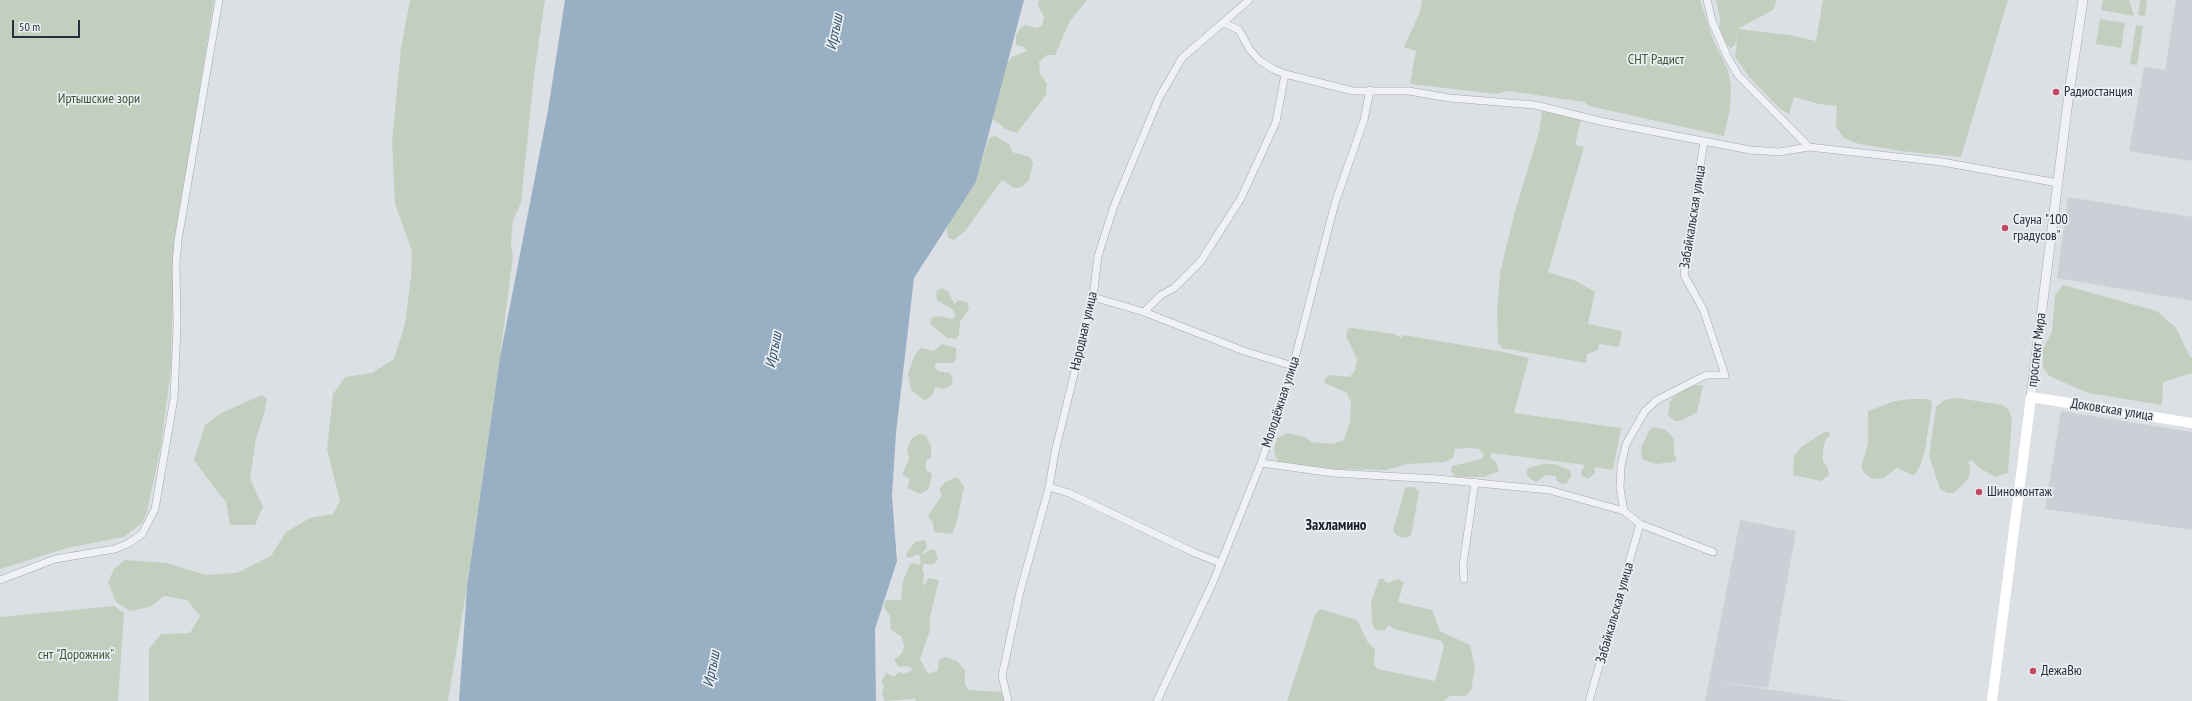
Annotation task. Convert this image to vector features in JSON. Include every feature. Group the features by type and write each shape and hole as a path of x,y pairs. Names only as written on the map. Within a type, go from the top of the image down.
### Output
{"main road":[{"name":"Доковская улица","path":"2031,398 2192,423"},
{"name":"проспект Мира","path":"1992,701 2031,398"}],"street":[{"path":"0,580 50,561 115,549 129,543 142,534 149,524 155,509 174,398 177,326 176,264 178,240 219,0"},
{"name":"Народная улица","path":"1008,701 1002,676 1020,592 1049,487 1055,452 1093,297 1098,256 1114,206 1159,98 1182,58 1203,38 1224,23 1249,0"},
{"path":"1707,0 1715,28 1738,76 1809,147"},
{"name":"проспект Мира","path":"2031,398 2083,0"},
{"path":"1224,23 1239,30 1250,50 1259,60 1286,74 1353,92 1370,90 1409,91 1449,98 1535,105 1604,122 1757,150 1779,152 1809,147 1942,162 2058,183"},
{"path":"1144,312 1161,296 1174,288 1201,261 1241,198 1276,122 1286,74"},
{"name":"Молодёжная улица","path":"1157,701 1177,663 1221,563 1261,463 1294,366 1335,202 1364,120 1370,90"},
{"name":"Забайкальская улица","path":"1624,511 1620,488 1621,466 1626,444 1645,411 1657,400 1706,375 1725,375 1703,309 1684,275 1704,141"},
{"path":"1093,297 1144,312 1244,352 1294,366"},
{"path":"1261,463 1333,473 1475,482 1549,490 1624,511 1640,524 1713,552"},
{"path":"1464,579 1463,565 1475,482"},
{"path":"1049,487 1069,493 1195,553 1221,563"},
{"name":"Забайкальская улица","path":"1589,701 1640,524"}],"shaded area":[{"path":"2176,0 2192,0 2192,161 2129,151 2144,67 2165,70"},
{"path":"2068,197 2192,217 2192,301 2057,278"},
{"path":"2061,411 2192,432 2192,530 2045,509"},
{"path":"1740,520 1796,531 1768,688 1711,681 1849,701 1705,701"}],"green space":[{"name":"Иртышские зори","path":"0,0 214,0 174,250 171,368 161,446 147,512 142,523 124,537 67,548 0,569"},
{"path":"410,0 545,0 534,75 521,203 513,220 511,243 513,256 500,357 467,587 448,701 149,701 149,649 161,634 190,633 200,616 187,600 164,596 150,607 130,611 116,602 108,582 114,569 125,560 166,563 206,575 237,573 271,556 286,532 310,518 333,514 340,501 327,449 333,394 345,377 372,373 394,359 405,324 411,277 412,251 395,204 392,142 401,48"},
{"path":"1039,0 1087,0 1070,21 1055,55 1047,55 1039,62 1040,74 1047,84 1046,95 1017,133 1005,129 992,119 1007,62 1012,57 1027,51 1024,47 1016,45 1016,36 1021,27 1026,25 1035,28 1042,26 1044,17 1038,5"},
{"name":"СНТ Радист","path":"1422,0 1700,0 1713,39 1728,70 1731,86 1730,109 1724,136 1589,106 1584,102 1508,91 1496,94 1410,84 1416,51 1404,47 1420,12"},
{"path":"1716,0 1777,0 1773,10 1738,29 1735,45 1731,48 1726,44 1719,28 1720,19"},
{"path":"1823,0 2008,0 1961,157 1900,151 1855,143 1844,138 1836,127 1837,106 1819,104 1794,97 1789,114 1780,109 1750,78 1735,57 1738,29 1789,35 1816,41"},
{"path":"2103,0 2129,0 2134,16 2101,10"},
{"path":"2140,0 2147,0 2145,16 2138,15"},
{"path":"2100,19 2125,23 2121,48 2096,44"},
{"path":"2136,25 2143,26 2137,65 2130,64"},
{"path":"1542,111 1581,120 1575,145 1584,147 1548,272 1576,281 1595,292 1588,324 1622,331 1619,347 1599,344 1598,350 1587,354 1586,363 1502,348 1498,342 1497,312 1500,273 1514,215 1539,132"},
{"path":"996,136 1010,145 1012,152 1030,157 1033,163 1029,180 1022,187 1014,188 1002,180 965,231 954,240 948,238 947,227 976,182 988,140 990,137"},
{"path":"2063,285 2157,311 2176,328 2190,357 2192,357 2192,373 2163,382 2162,405 2088,393 2049,376 2043,367 2043,349 2052,331 2055,295"},
{"path":"942,288 948,291 954,304 959,300 967,302 969,309 960,322 959,335 956,339 947,338 930,324 932,317 939,316 954,319 955,314 952,309 938,301 936,297 937,291"},
{"path":"1352,328 1395,334 1401,338 1404,335 1498,351 1529,358 1514,413 1621,428 1613,470 1594,467 1595,473 1588,479 1582,476 1581,472 1585,465 1491,453 1490,457 1496,462 1499,471 1484,477 1456,477 1451,471 1452,466 1481,459 1484,454 1479,449 1469,448 1455,449 1453,458 1445,462 1407,464 1386,470 1335,469 1278,462 1274,451 1277,438 1288,433 1304,437 1312,442 1333,444 1344,440 1350,422 1351,403 1347,393 1325,383 1324,381 1328,375 1349,377 1355,371 1357,359 1346,336 1348,329"},
{"path":"942,344 956,348 956,359 953,363 937,363 934,366 938,371 950,373 953,378 951,386 943,389 935,387 933,394 925,401 911,390 908,374 915,354 921,348 934,351"},
{"path":"1691,386 1703,386 1697,412 1681,421 1675,421 1668,416 1670,402 1674,396"},
{"path":"262,395 267,399 265,411 256,438 250,479 263,507 255,525 230,525 226,502 194,460 205,425 221,413"},
{"path":"1958,398 2003,405 2009,410 2012,419 2008,473 1995,477 1978,467 1972,460 1968,462 1970,467 1969,478 1954,493 1947,493 1940,489 1929,456 1936,407 1944,400"},
{"path":"1926,399 1931,401 1932,405 1925,450 1921,464 1914,476 1897,468 1884,478 1873,479 1864,473 1861,467 1868,444 1868,411 1895,401"},
{"path":"1653,427 1666,430 1674,439 1674,454 1677,460 1674,462 1656,464 1642,459 1641,448 1649,431"},
{"path":"1825,432 1829,432 1830,435 1825,441 1823,450 1823,461 1828,468 1829,475 1821,481 1793,475 1794,456 1801,447"},
{"path":"919,434 926,436 931,446 931,458 926,460 926,470 932,474 929,489 920,494 907,488 910,479 902,475 909,459 907,450 911,439"},
{"path":"1543,464 1555,464 1570,470 1571,476 1567,483 1562,484 1557,481 1556,476 1546,475 1536,482 1529,478 1526,473 1528,468"},
{"path":"957,477 964,487 957,521 952,534 934,532 933,523 928,516 942,495 939,489 945,482"},
{"path":"1414,487 1419,492 1411,536 1402,538 1396,535 1393,531 1405,488"},
{"path":"924,540 927,548 923,552 923,555 931,549 935,550 938,559 935,563 930,565 924,563 922,569 924,573 924,586 928,578 939,580 930,617 930,630 920,659 928,674 938,670 939,659 946,657 957,661 965,670 965,684 969,690 1002,692 1005,701 916,701 914,699 885,701 882,694 884,686 881,683 885,675 887,673 894,677 899,672 904,674 911,671 912,668 907,666 899,667 894,660 902,653 904,647 902,637 891,630 890,616 884,607 886,600 901,600 903,581 910,564 914,563 919,565 921,562 919,554 909,558 906,557 907,552 915,542"},
{"path":"1379,579 1383,579 1388,583 1398,579 1404,582 1398,602 1432,610 1440,631 1470,645 1475,668 1471,690 1465,696 1450,696 1444,701 1287,701 1315,615 1320,609 1357,620 1367,641 1375,649 1374,665 1378,669 1434,681 1436,679 1444,646 1441,641 1394,629 1389,625 1384,631 1376,630 1372,624 1371,603"},
{"name":"снт \"Дорожник\"","path":"114,606 124,613 118,701 0,701 0,617"}],"water":[{"name":"Иртыш","path":"565,0 1024,0 976,182 914,278 896,433 892,496 897,561 875,629 876,701 459,701 467,587 500,357 548,110"}],"place":[{"name":"Радиостанция","path":"2056,92"},
{"name":"Сауна \"100 градусов\"","path":"2005,228"},
{"name":"Шиномонтаж","path":"1979,492"},
{"name":"ДежаВю","path":"2033,671"}],"district":[{"name":"Захламино","path":"1336,526"}]}
